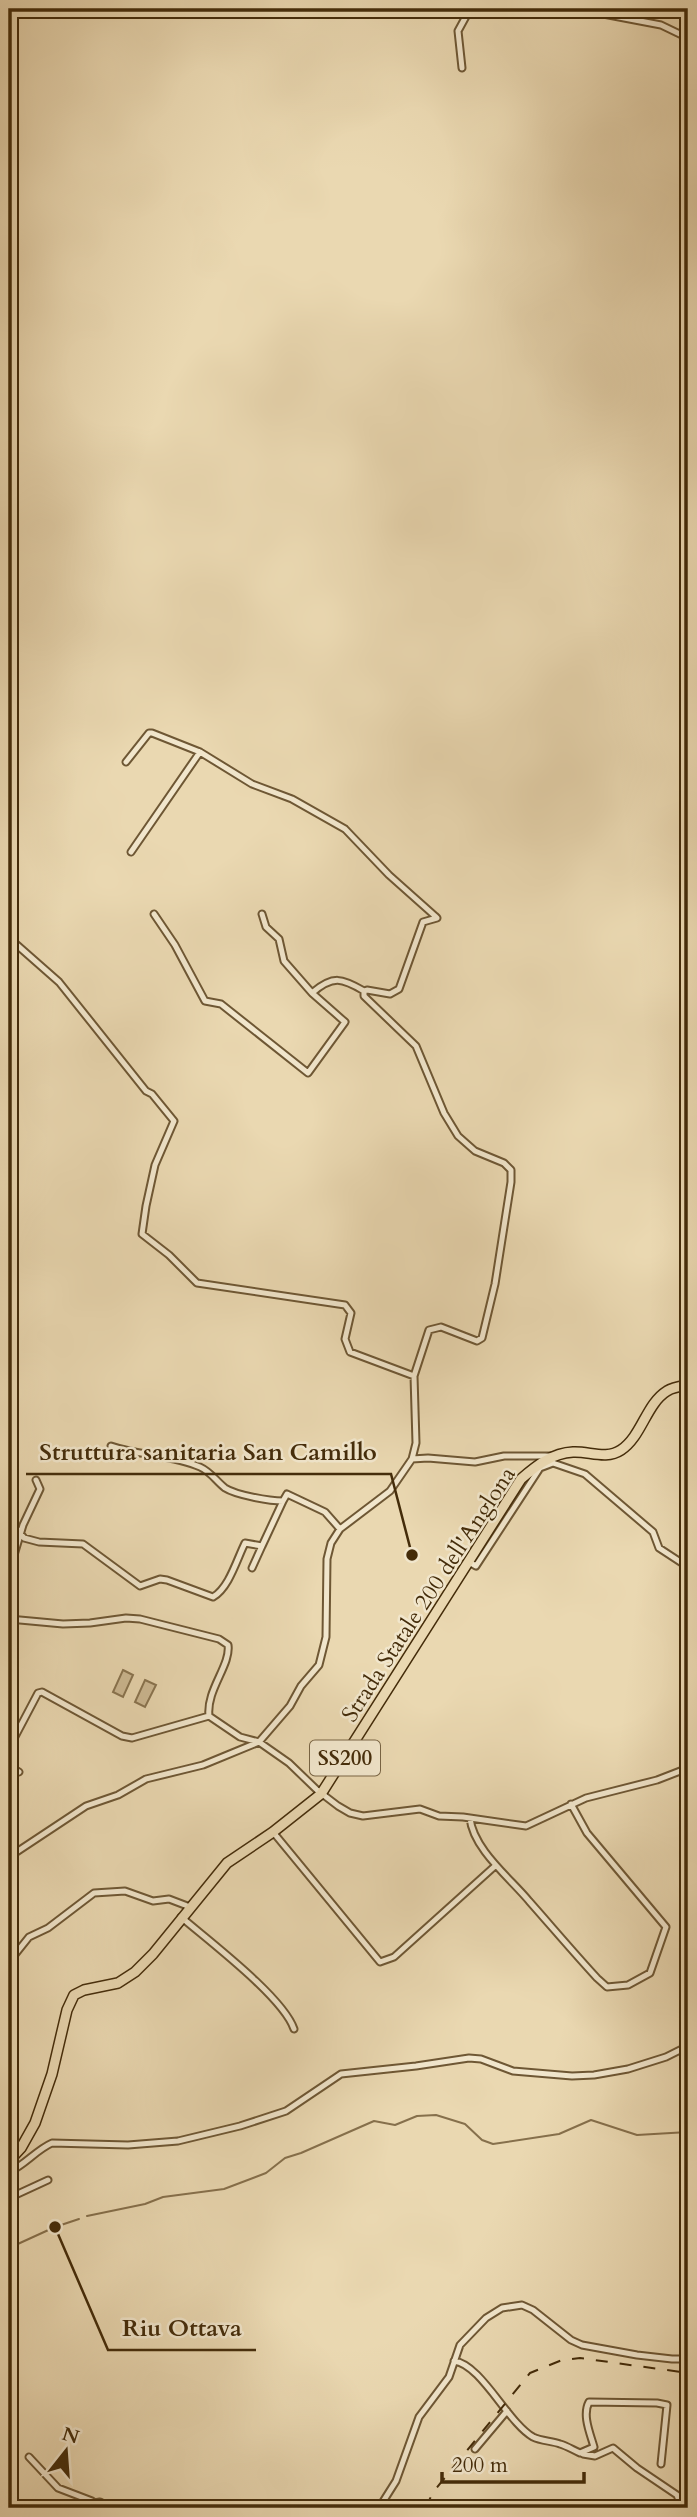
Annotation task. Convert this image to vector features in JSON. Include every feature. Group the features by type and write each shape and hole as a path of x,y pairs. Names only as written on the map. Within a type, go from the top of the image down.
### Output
{"main road":[{"name":"Strada Statale 200 dell'Anglona","path":"9,2161 21,2148 35,2123 52,2074 67,2010 74,1995 84,1990 118,1983 135,1972 153,1954 227,1863 273,1832 321,1794 521,1479 538,1464 554,1456 574,1452 609,1455 618,1452 630,1443 654,1404 668,1390 688,1385"}],"street":[{"path":"462,68 458,31 470,9"},
{"path":"577,9 661,25 688,38"},
{"path":"125,762 152,733 200,752 252,784 292,799 345,829 389,875 437,918 423,922 399,989 390,994 364,991 349,982 333,979 313,992"},
{"path":"131,852 200,752"},
{"path":"154,914 175,945 205,1001 221,1004 308,1073 345,1022 284,961 279,939 266,927 262,914"},
{"path":"9,938 59,982 146,1091 152,1094 174,1121 155,1166 142,1234 169,1255 197,1283 345,1305 351,1313 345,1339 350,1352 414,1376"},
{"path":"9,1857 86,1807 118,1795 146,1779 203,1765 259,1742 290,1706 300,1686 319,1665 326,1637 327,1559 331,1543 340,1529 390,1491 412,1459 416,1443 414,1376 429,1330 441,1327 473,1340 482,1338 495,1284 511,1170 504,1163 475,1151 458,1136 444,1113 416,1046 364,996 364,991"},
{"path":"111,1446 152,1457 179,1460 211,1473 226,1488 283,1501"},
{"path":"412,1459 475,1462 504,1456 554,1456"},
{"path":"469,1562 476,1566 540,1468 553,1463 585,1474 653,1532 659,1548 688,1567"},
{"path":"9,1572 40,1489 36,1480"},
{"path":"253,1568 287,1494 325,1513 340,1529"},
{"path":"9,1519 24,1538 39,1542 83,1544 140,1587 160,1579 213,1597 226,1583 245,1543 262,1546"},
{"path":"9,1619 63,1624 140,1619 219,1639 228,1645 229,1654 217,1677 208,1707 209,1716 240,1737 259,1742 289,1763 321,1794 350,1813 363,1816 421,1809 439,1816 526,1826 586,1798 657,1780 688,1768"},
{"path":"9,1748 38,1693 42,1692 122,1736 132,1738 209,1716"},
{"path":"9,1766 19,1772"},
{"path":"328,1783 326,1792 334,1803"},
{"path":"310,1803 323,1800 334,1803"},
{"path":"470,1818 473,1829 495,1866 607,1987 628,1984 650,1973 666,1927 587,1833 571,1804"},
{"path":"273,1832 380,1962 394,1957 495,1866"},
{"path":"9,1962 29,1937 48,1928 94,1893 125,1891 153,1901 169,1899 190,1907"},
{"path":"181,1917 272,1997 290,2016 294,2029"},
{"path":"9,2172 22,2166 44,2146 52,2143 128,2145 178,2141 240,2126 286,2111 341,2074 469,2058 481,2059 513,2071 594,2075 628,2069 666,2057 688,2046"},
{"path":"9,2198 48,2180"},
{"path":"380,2508 396,2481 422,2409 449,2377 465,2338 486,2318 502,2308 522,2305 533,2310 571,2340 582,2345 637,2355 688,2359"},
{"path":"454,2361 459,2361 480,2379 533,2437 563,2444 583,2454 598,2456 613,2448 677,2495 682,2508"},
{"path":"583,2454 594,2447 587,2421 586,2407 589,2402 657,2403 667,2405 661,2464"},
{"path":"475,2449 507,2411"},
{"path":"29,2457 58,2488 82,2496 94,2506 100,2502 111,2508"},
{"path":"9,2506 13,2508"}],"shaded area":[{"path":"123,1670 133,1675 123,1697 113,1692"},
{"path":"145,1680 156,1685 145,1707 135,1702"}],"waterway":[{"path":"87,2216 145,2204 163,2197 224,2189 266,2173 285,2158 374,2121 395,2125 417,2116 436,2115 465,2124 482,2140 493,2144 559,2134 591,2120 637,2135 688,2132"},
{"path":"9,2248 79,2219"}],"railway":[{"path":"425,2508 434,2491 530,2373 562,2360 580,2358 688,2373"}],"place":[{"name":"Struttura sanitaria San Camillo","path":"412,1555"},
{"name":"Riu Ottava","path":"55,2227"}]}
